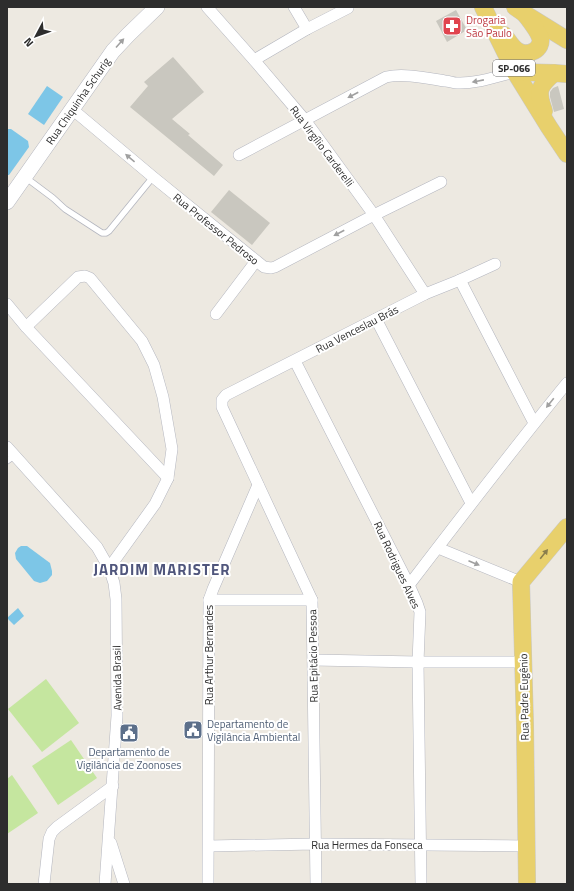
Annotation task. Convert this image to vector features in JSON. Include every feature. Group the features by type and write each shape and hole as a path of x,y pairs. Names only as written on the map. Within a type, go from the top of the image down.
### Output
{"main road":[{"path":"484,7 512,46 517,51 527,54 533,52 541,43 536,29 520,11"},
{"name":"SP-066","path":"484,7 515,72 567,154"},
{"path":"520,11 567,40"},
{"path":"515,72 560,73"},
{"path":"549,127 539,95 540,90 545,81 560,73"},
{"path":"521,582 567,527"},
{"name":"Rua Padre Eugênio","path":"521,582 527,884"}],"street":[{"name":"Rua Chiquinha Schurig","path":"7,202 113,51 158,7"},
{"name":"Rua Virgílio Carderelli","path":"207,7 305,120 374,215 426,294"},
{"path":"294,7 307,30"},
{"path":"254,60 348,8"},
{"path":"239,155 386,77 395,75 455,83 466,83 477,82 515,72"},
{"name":"Rua Professor Pedroso","path":"72,109 264,267 275,267 441,182"},
{"path":"216,314 256,261"},
{"name":"Rua Venceslau Brás","path":"222,400 226,395 426,294 495,264"},
{"path":"26,327 78,277 85,276 90,278 142,341 154,365 164,398 172,449 168,478 155,504 109,568"},
{"path":"460,280 534,423"},
{"path":"7,304 26,327 168,478"},
{"path":"376,319 471,503"},
{"name":"Rua Rodrigues Alves","path":"295,361 409,585 420,612 418,662 421,884"},
{"path":"409,585 471,503 567,382"},
{"name":"Rua Epitácio Pessoa","path":"222,400 222,407 312,600 316,884"},
{"name":"Avenida Brasil","path":"9,454 97,547 109,568 114,583 116,599 117,716 105,884"},
{"name":"Rua Arthur Bernardes","path":"208,884 209,600 258,484"},
{"path":"438,548 521,582"},
{"path":"209,600 312,600"},
{"path":"313,660 523,662"},
{"path":"44,884 49,839 52,832 113,786"},
{"path":"109,837 124,884"},
{"name":"Rua Hermes da Fonseca","path":"209,846 315,844 526,846"}],"lane":[{"path":"25,177 65,209 102,233 106,233 153,177"}],"green space":[{"path":"46,679 79,723 42,752 8,709"},
{"path":"71,740 97,778 58,805 32,766"},
{"path":"12,775 38,813 7,834 7,779"}],"water":[{"path":"47,86 63,97 44,125 28,114"},
{"path":"7,129 11,129 28,141 29,147 9,175 7,175"},
{"path":"21,546 27,546 50,563 52,575 47,581 40,583 34,581 16,559 15,553"},
{"path":"18,608 24,616 14,625 7,618"}],"building":[{"name":"Drogaria São Paulo","path":"456,10 467,30 447,42 436,21"},
{"path":"173,57 204,92 172,119 223,165 214,176 130,107 148,86 144,82"},
{"path":"558,86 564,109 554,112 550,92 553,88"},
{"path":"229,190 270,223 252,245 211,212"}],"place":[{"name":"Drogaria São Paulo","path":"452,26"},
{"name":"Departamento de Vigilância Ambiental","path":"193,730"},
{"name":"Departamento de Vigilância de Zoonoses","path":"129,733"}],"district":[{"name":"JARDIM MARISTER","path":"162,570"}]}
